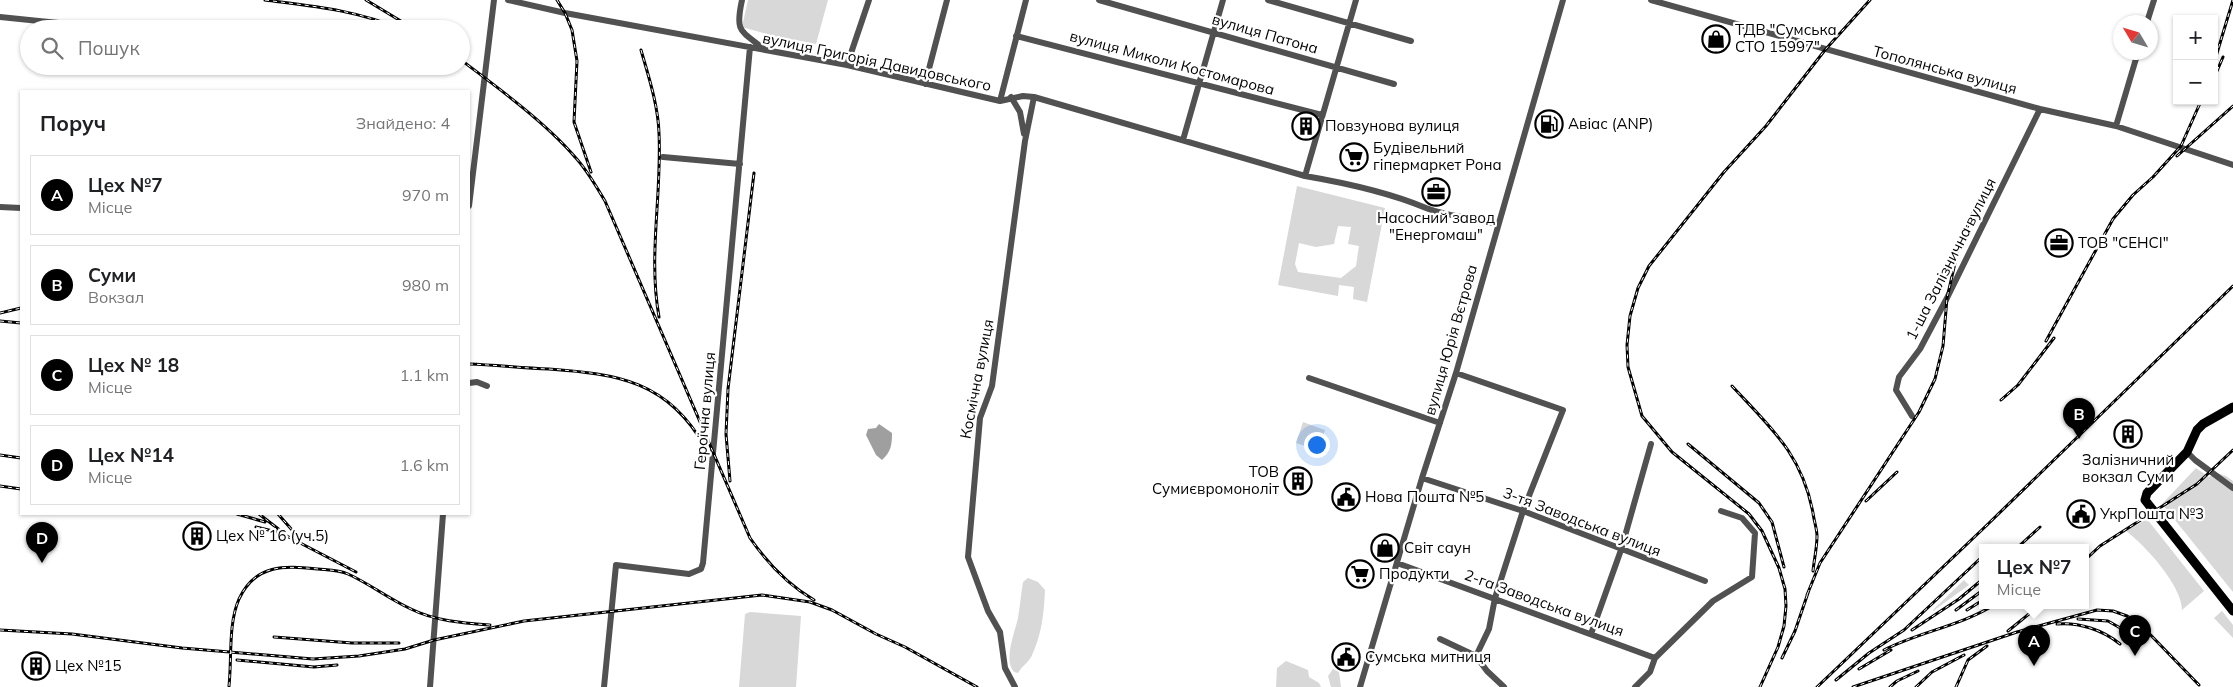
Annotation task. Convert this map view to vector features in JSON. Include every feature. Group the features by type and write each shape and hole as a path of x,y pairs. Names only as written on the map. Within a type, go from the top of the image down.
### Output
{"main road":[{"path":"2233,408 2203,424 2197,430 2187,452 2147,493 2146,503 2233,611"}],"street":[{"path":"470,198 494,0"},
{"name":"вулиця Григорія Давидовського","path":"508,0 565,13 847,65 1000,101 1011,97 1034,97 1305,176 1332,180 1421,204 1426,208 1497,224"},
{"path":"742,0 738,19 741,31 766,50"},
{"path":"847,65 869,0"},
{"path":"925,84 947,0"},
{"path":"1000,101 1026,0"},
{"name":"вулиця Патона","path":"1099,0 1394,84"},
{"path":"1183,140 1223,0"},
{"path":"1268,0 1410,41"},
{"path":"1305,176 1356,0"},
{"name":"вулиця Юрія Вєтрова","path":"1360,687 1422,478 1456,373 1497,224 1564,0"},
{"name":"Тополянська вулиця","path":"1651,0 2040,109 2116,126 2233,165"},
{"path":"2149,15 2154,0"},
{"path":"0,17 29,20"},
{"name":"вулиця Миколи Костомарова","path":"1016,36 1322,115"},
{"name":"Героїчна вулиця","path":"604,687 616,565 689,574 701,569 703,563 750,47"},
{"path":"2116,126 2136,60"},
{"path":"1011,97 1020,112 1025,140"},
{"name":"Космічна вулиця","path":"1015,687 1005,668 1000,632 988,611 968,557 980,418 992,386 1025,140 1034,97"},
{"name":"1-ша Залізнична вулиця","path":"1912,416 1896,390 1899,377 1920,349 1947,298 2040,109"},
{"path":"663,157 740,164"},
{"path":"0,207 20,208"},
{"path":"1456,373 1563,410 1523,511 1495,598 1489,629 1476,656"},
{"path":"1310,378 1440,422"},
{"path":"470,383 477,382 486,386"},
{"path":"1591,634 1621,550 1651,444"},
{"path":"2187,452 2233,488"},
{"name":"3-тя Заводська вулиця","path":"1422,478 1523,511 1705,581"},
{"path":"1635,687 1650,672 1655,658 1713,601 1752,577 1755,533 1742,518 1721,511"},
{"path":"430,687 444,515"},
{"name":"2-га Заводська вулиця","path":"1397,563 1655,658"},
{"path":"1440,639 1476,656 1487,671 1504,687"}],"shaded area":[{"path":"748,0 828,0 816,44 774,36 742,27"},
{"path":"1297,186 1385,208 1367,302 1353,299 1354,287 1339,285 1338,296 1278,285","holes":["1338,226 1351,227 1348,244 1359,246 1356,266 1341,278 1298,272 1295,264 1299,243 1316,247 1334,244"]},
{"path":"1303,422 1325,430 1318,450 1296,443"},
{"path":"879,424 892,433 890,448 882,460 876,455 866,435 868,429 876,428"},
{"path":"2196,468 2209,477 2217,473 2233,481 2233,592 2162,504"},
{"path":"2147,519 2204,591 2182,610 2180,600 2170,578 2153,556 2126,531"},
{"path":"1028,578 1038,582 1045,590 1044,606 1042,623 1035,647 1031,657 1018,673 1014,672 1011,667 1010,653 1018,618 1023,582"},
{"path":"1964,580 1969,585 1933,611 1933,610"},
{"path":"2222,611 2233,625 2233,638 2214,618"},
{"path":"750,612 801,616 796,687 739,687 745,614"},
{"path":"1286,661 1308,670 1309,677 1319,683 1321,687 1276,687 1277,668"},
{"path":"1333,669 1339,672 1341,687 1331,687 1328,676"}],"railway":[{"path":"265,0 351,13 376,20"},
{"path":"366,0 399,20"},
{"path":"557,0 572,30 577,61 574,122 591,172"},
{"path":"1760,687 1778,647 1784,626 1785,589 1779,568 1762,531 1749,514 1672,452 1642,416 1628,367 1627,345 1630,316 1638,288 1649,266 1724,172 1766,126 1825,50 1870,0"},
{"path":"2215,60 2233,0"},
{"path":"641,50 655,102 659,133 659,179 655,248 656,294 659,317"},
{"path":"2218,69 2223,57"},
{"path":"470,67 550,131 575,157 591,178 605,201 750,538 779,573 814,600"},
{"path":"2046,341 2113,219 2133,195 2153,177 2181,146 2199,105"},
{"path":"2177,156 2233,106"},
{"path":"730,481 726,434 728,389 754,173"},
{"path":"1807,595 1820,563 1919,412 1935,379 1943,346 1947,298 1958,250 1974,210"},
{"path":"1817,687 2233,286"},
{"path":"0,313 20,308"},
{"path":"0,321 20,323"},
{"path":"2001,400 2018,385 2054,338"},
{"path":"470,364 574,371 619,378 639,385 658,395 675,408 691,425 705,447"},
{"path":"1732,386 1760,415 1783,443 1801,474 1808,492 1817,533 1813,571"},
{"path":"1688,444 1759,503 1772,522 1784,567"},
{"path":"2089,556 2100,546 2197,484 2233,450"},
{"path":"0,455 20,458"},
{"path":"1866,501 1897,472"},
{"path":"0,486 20,489"},
{"path":"240,515 265,522"},
{"path":"260,515 281,531"},
{"path":"279,515 300,539"},
{"path":"256,527 281,533 356,572"},
{"path":"2021,544 2040,527"},
{"path":"1836,680 1869,653 1904,630 1979,560"},
{"path":"229,686 233,619 239,599 246,587 254,579 273,569 294,567 341,572 356,578 420,613 449,621 490,625"},
{"path":"1912,630 1959,599 1979,582"},
{"path":"1782,658 1795,631 1809,590"},
{"path":"1956,610 1979,593"},
{"path":"0,630 72,634 182,648 313,659 359,656 405,649 434,640 524,621 762,595 810,602 832,610 876,634 905,647 977,687"},
{"path":"1967,610 1979,602"},
{"path":"1884,650 1987,609"},
{"path":"2008,631 2035,609"},
{"path":"1853,687 2017,632 2097,610 2113,611 2127,616 2140,624 2199,685"},
{"path":"2078,619 2108,621 2122,629"},
{"path":"2057,624 2074,624 2090,628 2120,644"},
{"path":"274,637 352,643 399,643"},
{"path":"1956,687 1968,660 1987,646"},
{"path":"1859,669 1891,650"},
{"path":"1916,687 1932,672 1964,655"},
{"path":"237,660 314,667 337,665"},
{"path":"1890,687 1897,681 1918,671"}],"place":[{"name":"ТДВ \"Сумська СТО 15997\"","path":"1716,39"},
{"name":"Авіас (ANP)","path":"1549,124"},
{"name":"Повзунова вулиця","path":"1306,126"},
{"name":"Будівельний гіпермаркет Рона","path":"1354,157"},
{"name":"Насосний завод \"Енергомаш\"","path":"1436,192"},
{"name":"ТОВ \"СЕНСІ\"","path":"2059,243"},
{"name":"Залізничний вокзал Суми","path":"2128,434"},
{"name":"Суми","path":"2079,439"},
{"name":"ТОВ Сумиєвромоноліт","path":"1298,481"},
{"name":"Нова Пошта №5","path":"1346,497"},
{"name":"УкрПошта №3","path":"2081,514"},
{"name":"Цех № 16 (уч.5)","path":"197,536"},
{"name":"Світ саун","path":"1385,548"},
{"name":"Цех №14","path":"42,563"},
{"name":"Продукти","path":"1360,574"},
{"name":"Цех № 18","path":"2135,656"},
{"name":"Сумська митниця","path":"1346,657"},
{"name":"Цех №15","path":"36,666"},
{"name":"Цех №7","path":"2034,666"}]}
